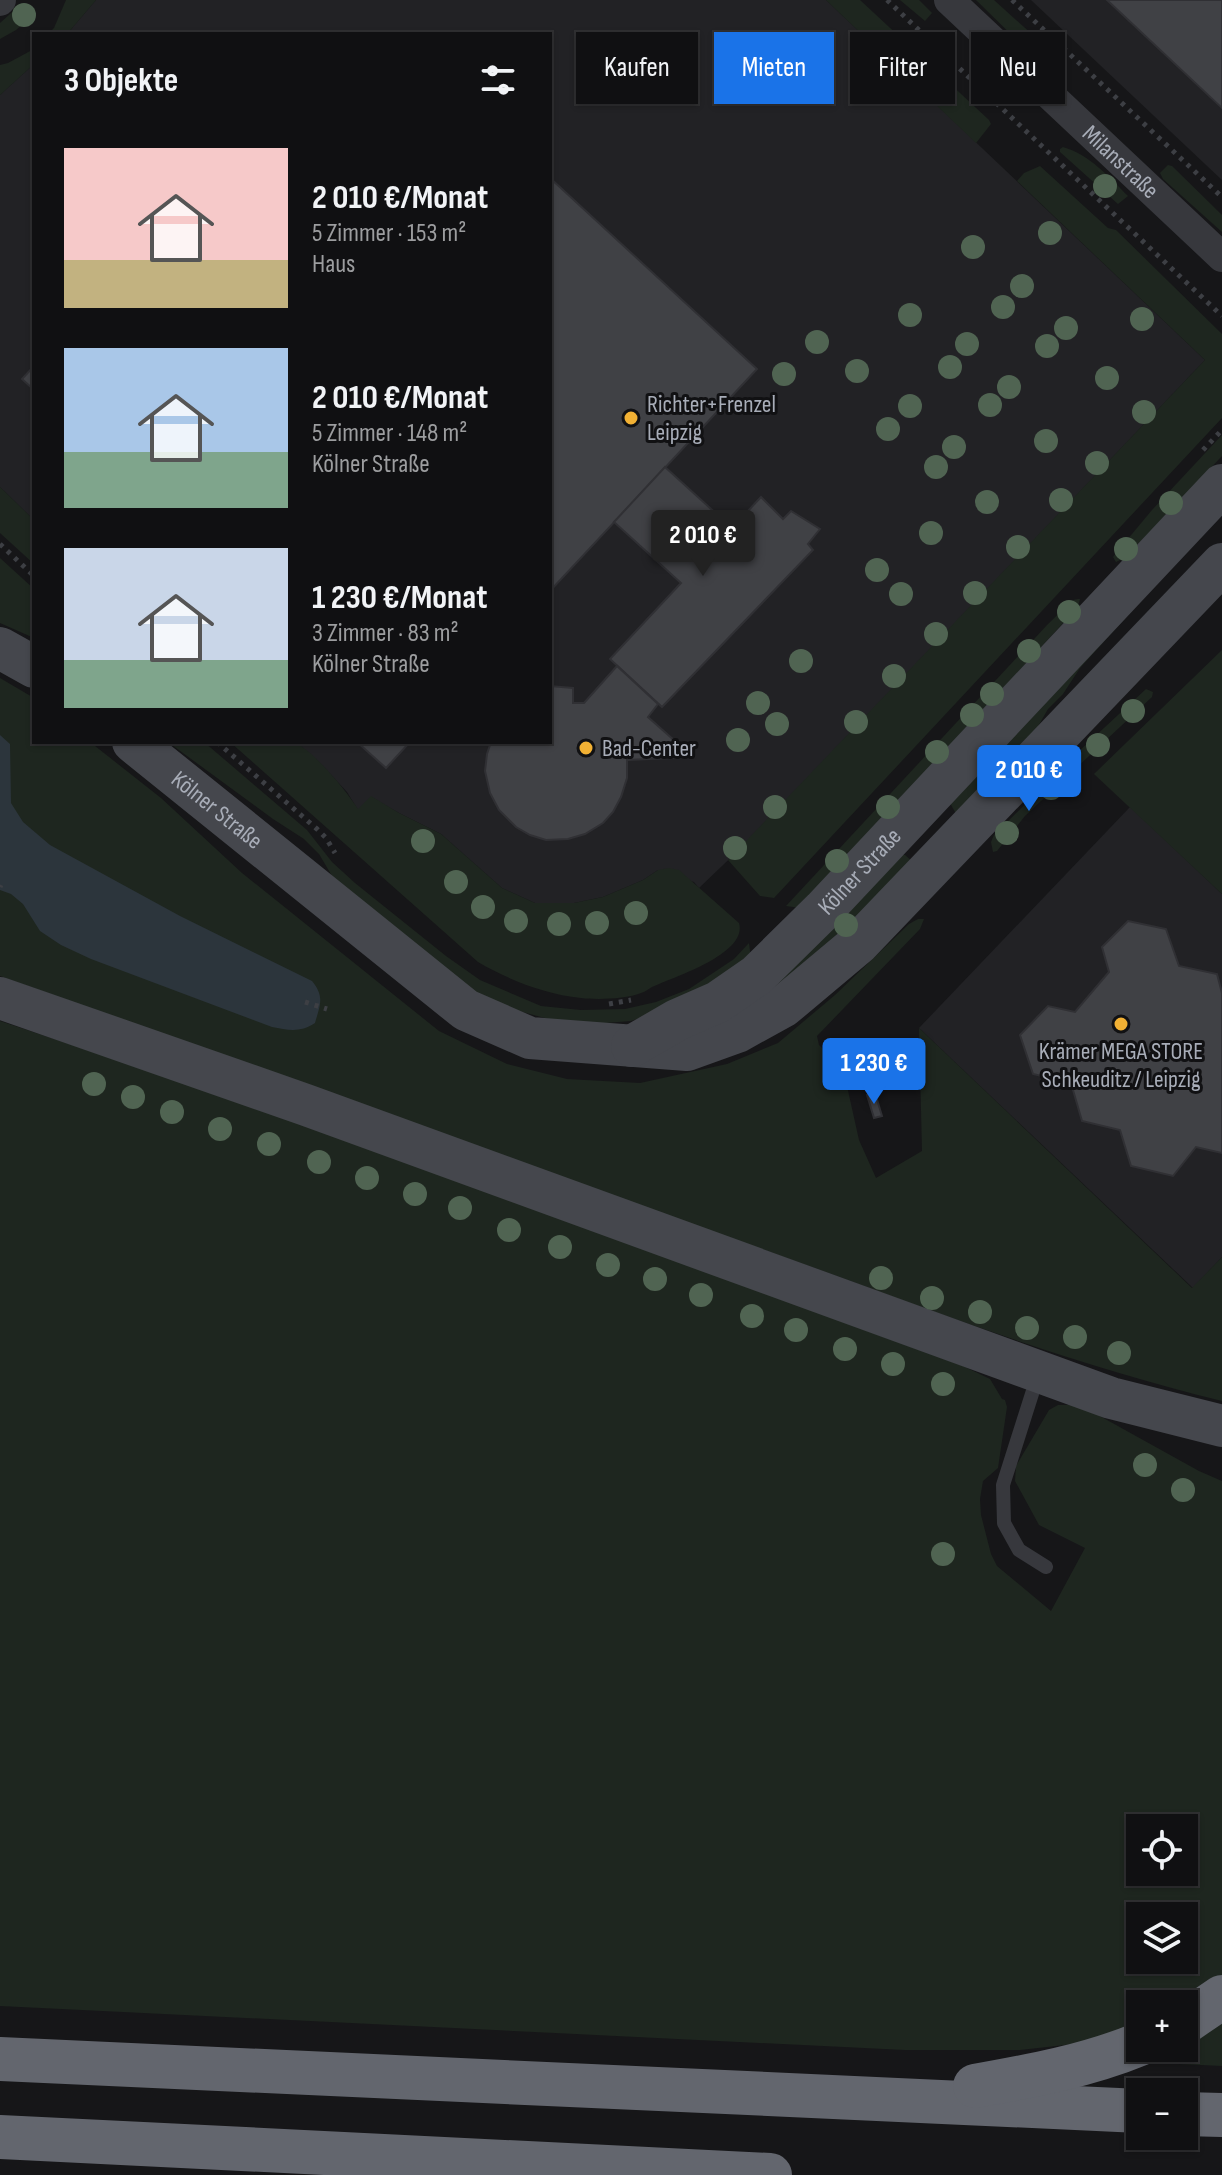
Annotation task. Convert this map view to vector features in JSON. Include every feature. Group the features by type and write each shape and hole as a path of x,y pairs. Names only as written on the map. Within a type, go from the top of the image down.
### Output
{"highway":[{"path":"1198,2013 1222,1997"},
{"path":"902,2100 1058,2071 1126,2050"},
{"path":"0,2059 1126,2110"},
{"path":"1198,2114 1222,2115"},
{"path":"0,2137 770,2175"}],"street":[{"name":"Milanstraße","path":"949,0 1222,257"},
{"name":"Kölner Straße","path":"632,1046 677,1020 718,1002 757,975 823,910 1211,469"},
{"name":"Kölner Straße","path":"135,744 466,1010 530,1038 687,1050 737,1032 784,1006 858,944 1222,564"},
{"path":"0,648 32,666"},
{"path":"0,998 306,1105 1111,1398 1222,1426"},
{"path":"1111,1398 1163,1426 1222,1452"}],"lane":[{"path":"1040,1371 1003,1485 1004,1523 1019,1550 1046,1567"}],"path":[{"path":"887,0 1222,316"},
{"path":"1012,0 1222,197"},
{"path":"1211,469 1222,430"},
{"path":"0,544 32,574"},
{"path":"219,744 317,829 345,863"},
{"path":"597,1004 636,1000"},
{"path":"305,1002 327,1009"}],"shaded area":[{"path":"66,0 96,0 69,32 50,32"},
{"path":"96,0 826,0 860,32 850,32 850,104 935,104 1205,360 746,843 699,888 694,882 658,870 603,897 574,903 535,903 502,888 441,834 371,797 358,810 347,792 319,762 296,744 552,744 552,32 69,32"},
{"path":"826,0 860,0 894,32 860,32"},
{"path":"900,0 919,0 932,13 925,21"},
{"path":"976,0 994,0 1029,32 1009,32"},
{"path":"1031,0 1222,0 1222,180 1065,32"},
{"path":"19,6 33,15 0,39 0,23"},
{"path":"32,50 32,66 0,95 0,65"},
{"path":"32,66 32,518 0,487 0,95"},
{"path":"955,88 991,124 976,143 935,104 955,104"},
{"path":"1063,147 1090,161 1128,196 1118,204 1060,152"},
{"path":"1168,165 1222,215 1222,232 1163,179 1160,173"},
{"path":"1040,166 1108,228 1116,230 1222,334 1222,418 774,898 760,896 728,860 1205,360 1017,181 1024,173"},
{"path":"1222,435 1222,456 1126,557 1116,562 1113,557 1152,510"},
{"path":"0,487 32,518 32,562 0,533"},
{"path":"0,558 32,587 32,637 0,623"},
{"path":"1173,566 1080,668 1063,694 1048,709 1032,737 960,814 955,812 950,803"},
{"path":"1080,599 1078,607 800,908 786,906 1048,624 1073,600"},
{"path":"1222,650 1222,894 1094,774"},
{"path":"0,678 32,697 32,744 93,744 161,798 242,873 439,1031 507,1064 567,1079 640,1083 727,1064 778,1043 835,995 909,924 924,919 920,929 817,1036 819,1045 843,1068 859,1140 876,1178 922,1151 919,1028 1192,1288 1222,1257 1222,1401 1124,1374 978,1327 0,976"},
{"path":"1146,689 1153,692 1152,697 1025,816 993,852 991,842 994,835"},
{"path":"0,735 10,744 11,803 23,822 50,845 180,916 312,981 320,997 315,1023 289,1030 272,1027 91,959 40,931 23,904 0,890"},
{"path":"171,744 206,744 307,830 332,862 355,883 446,956 480,980 541,1006 581,1010 625,1009 656,1002 689,989 734,959 749,943 751,959 697,999 631,1021 593,1024 556,1021 515,1010 472,991 335,881 319,854 304,839"},
{"path":"232,744 301,746 328,771 358,809 371,796 441,834 502,888 535,903 574,903 603,897 658,870 669,868 679,870 739,923 739,934 721,954 691,971 635,995 588,999 567,996 527,985 478,962"},
{"path":"1130,807 1222,894 1222,1257 1193,1288 919,1028"},
{"path":"898,855 905,855 914,863 775,995 766,986"},
{"path":"0,1021 236,1099 963,1366 990,1379 1007,1407 998,1468 983,1481 980,1499 991,1554 997,1566 1051,1611 1085,1548 1039,1525 1015,1481 1016,1466 1049,1410 1058,1405 1072,1405 1098,1415 1222,1481 1222,1975 1198,1993 1198,1990 1126,1990 1126,2029 1083,2043 1020,2050 905,2050 0,2006"},
{"path":"1222,2018 1222,2066 1136,2062 1198,2062 1198,2033"}],"building":[{"path":"1107,0 1222,0 1222,108"},
{"name":"Richter+Frenzel Leipzig","path":"552,180 757,369 552,589"},
{"path":"32,368 32,388 22,379"},
{"path":"665,467 732,528 761,497 783,519 791,511 820,529 808,544 813,550 662,707 610,659 681,583 614,522"},
{"name":"Bad-Center","path":"617,666 658,704 648,717 693,757 627,760 627,778 621,797 603,823 585,834 568,839 546,840 530,835 516,827 499,810 490,793 485,771 490,744 552,744 552,686 573,688 573,703 584,703"},
{"path":"359,744 408,744 386,768"},
{"path":"1128,921 1166,929 1179,966 1217,974 1222,993 1222,1153 1196,1147 1173,1176 1131,1166 1120,1130 1082,1121 1071,1083 1033,1074 1020,1035 1048,1006 1075,1012 1109,972 1102,947"},
{"path":"875,1093 882,1116 874,1118 867,1095"}],"place":[{"name":"Richter+Frenzel Leipzig","path":"631,418"},
{"name":"Bad-Center","path":"586,748"},
{"name":"Krämer MEGA STORE Schkeuditz / Leipzig","path":"1121,1024"}]}
